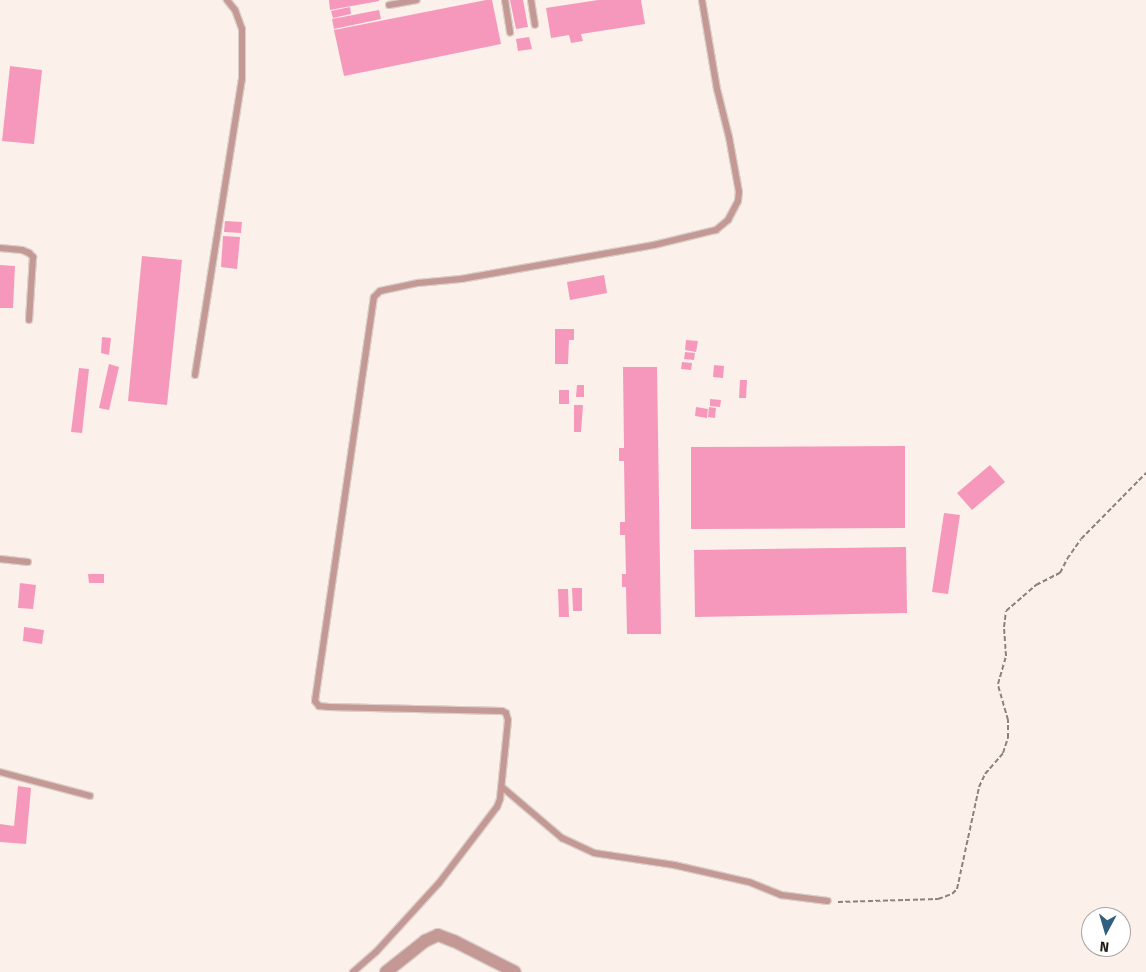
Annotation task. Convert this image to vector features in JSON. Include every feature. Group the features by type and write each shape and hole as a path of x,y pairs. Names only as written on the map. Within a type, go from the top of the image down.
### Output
{"street":[{"path":"386,972 426,941 438,936 454,941 515,972"}],"lane":[{"path":"196,375 242,79 242,29 235,10 227,0"},
{"path":"389,6 417,0"},
{"path":"504,0 510,32"},
{"path":"530,0 535,25"},
{"path":"353,972 376,952 468,847 499,803 508,720 504,711 328,708 319,706 315,701 374,297 380,291 418,282 461,279 654,245 716,230 728,220 738,201 738,192 729,137 716,89 702,0"},
{"path":"0,248 22,250 33,257 29,320"},
{"path":"0,559 28,562"},
{"path":"0,772 90,796"},
{"path":"502,786 562,838 594,852 674,865 749,882 781,896 828,901"}],"path":[{"path":"828,901 938,899 952,894 957,889 979,787 985,774 1003,753 1008,738 1008,720 998,684 1006,656 1004,627 1006,612 1036,585 1060,573 1066,559 1082,539 1146,473"}],"building":[{"path":"329,0 379,0 379,1 330,10"},
{"path":"492,0 501,44 344,76 334,30"},
{"path":"510,0 523,0 528,27 516,29"},
{"path":"598,0 641,0 645,24 581,34 583,41 571,43 569,35 551,38 546,8"},
{"path":"350,7 351,14 333,18 331,11"},
{"path":"379,10 381,19 334,29 332,19"},
{"path":"529,37 532,49 518,51 516,39"},
{"path":"10,66 42,70 34,144 2,141"},
{"path":"225,221 242,222 241,233 224,232"},
{"path":"223,236 240,237 237,269 221,267"},
{"path":"142,256 182,260 167,405 128,401"},
{"path":"0,265 15,266 13,308 0,308"},
{"path":"604,275 607,293 570,300 567,282"},
{"path":"555,329 574,329 574,340 569,340 568,364 555,364"},
{"path":"102,337 111,338 109,355 101,353"},
{"path":"686,340 698,341 696,352 685,350"},
{"path":"685,352 695,353 694,360 684,359"},
{"path":"682,362 692,363 691,370 681,369"},
{"path":"109,364 119,367 109,410 99,408"},
{"path":"714,365 724,366 723,378 713,377"},
{"path":"623,367 657,367 661,634 627,634 626,587 622,587 622,574 626,574 625,535 620,535 620,522 625,522 624,461 619,461 619,448 624,448"},
{"path":"79,368 89,369 82,433 71,432"},
{"path":"740,380 747,380 746,398 739,398"},
{"path":"577,385 584,385 584,397 576,397"},
{"path":"559,390 569,390 569,404 559,404"},
{"path":"710,399 721,400 720,407 710,406"},
{"path":"574,405 583,405 581,432 574,432"},
{"path":"696,407 708,409 707,418 695,416"},
{"path":"709,407 716,408 715,418 708,417"},
{"path":"905,446 905,528 691,529 691,447"},
{"path":"990,465 1005,482 972,510 957,493"},
{"path":"944,513 960,515 948,594 932,592"},
{"path":"906,547 907,613 695,617 694,550"},
{"path":"88,574 104,574 104,583 89,583"},
{"path":"20,583 36,585 33,609 18,608"},
{"path":"572,588 582,588 582,611 573,611"},
{"path":"558,589 568,589 569,617 559,617"},
{"path":"24,627 44,630 42,644 23,641"},
{"path":"18,786 31,788 26,844 0,842 0,824 14,826"}]}
